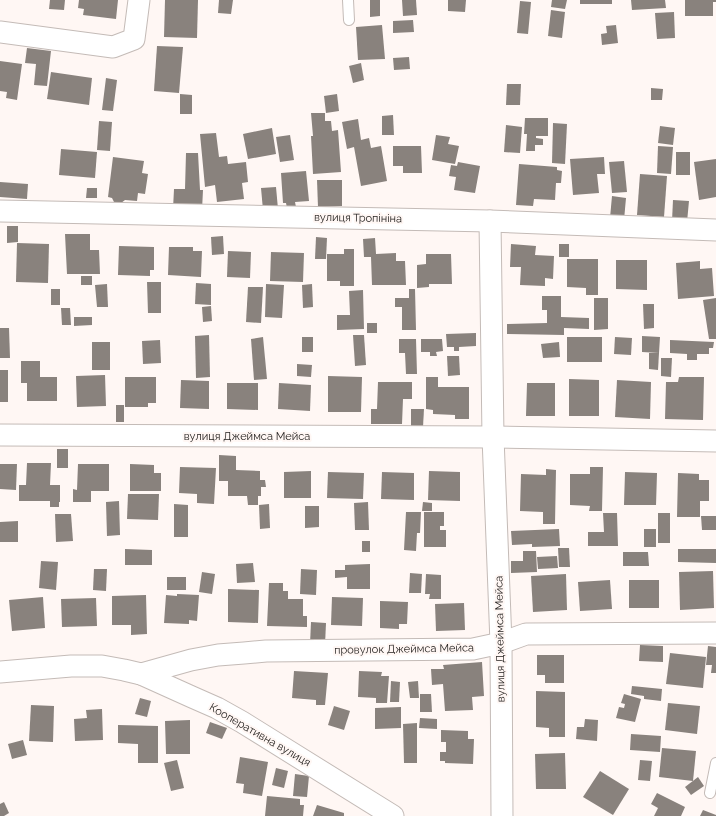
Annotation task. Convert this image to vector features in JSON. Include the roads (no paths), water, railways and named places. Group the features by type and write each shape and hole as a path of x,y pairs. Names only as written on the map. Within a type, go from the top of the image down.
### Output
{"street":[{"path":"0,32 113,46 134,39 139,0"},
{"name":"вулиця Тропініна","path":"0,211 490,221 716,230"},
{"name":"вулиця Джеймса Мейса","path":"490,221 493,437 501,643 502,816"},
{"name":"вулиця Джеймса Мейса","path":"0,435 493,437 716,441"},
{"name":"провулок Джеймса Мейса","path":"141,674 191,660 218,655 266,652 473,649 501,643 526,634 716,634"},
{"name":"Кооперативна вулиця","path":"0,672 71,666 102,666 141,674 217,708 242,722 393,816"}],"lane":[{"path":"348,0 349,20"},
{"path":"710,793 716,763"}]}
